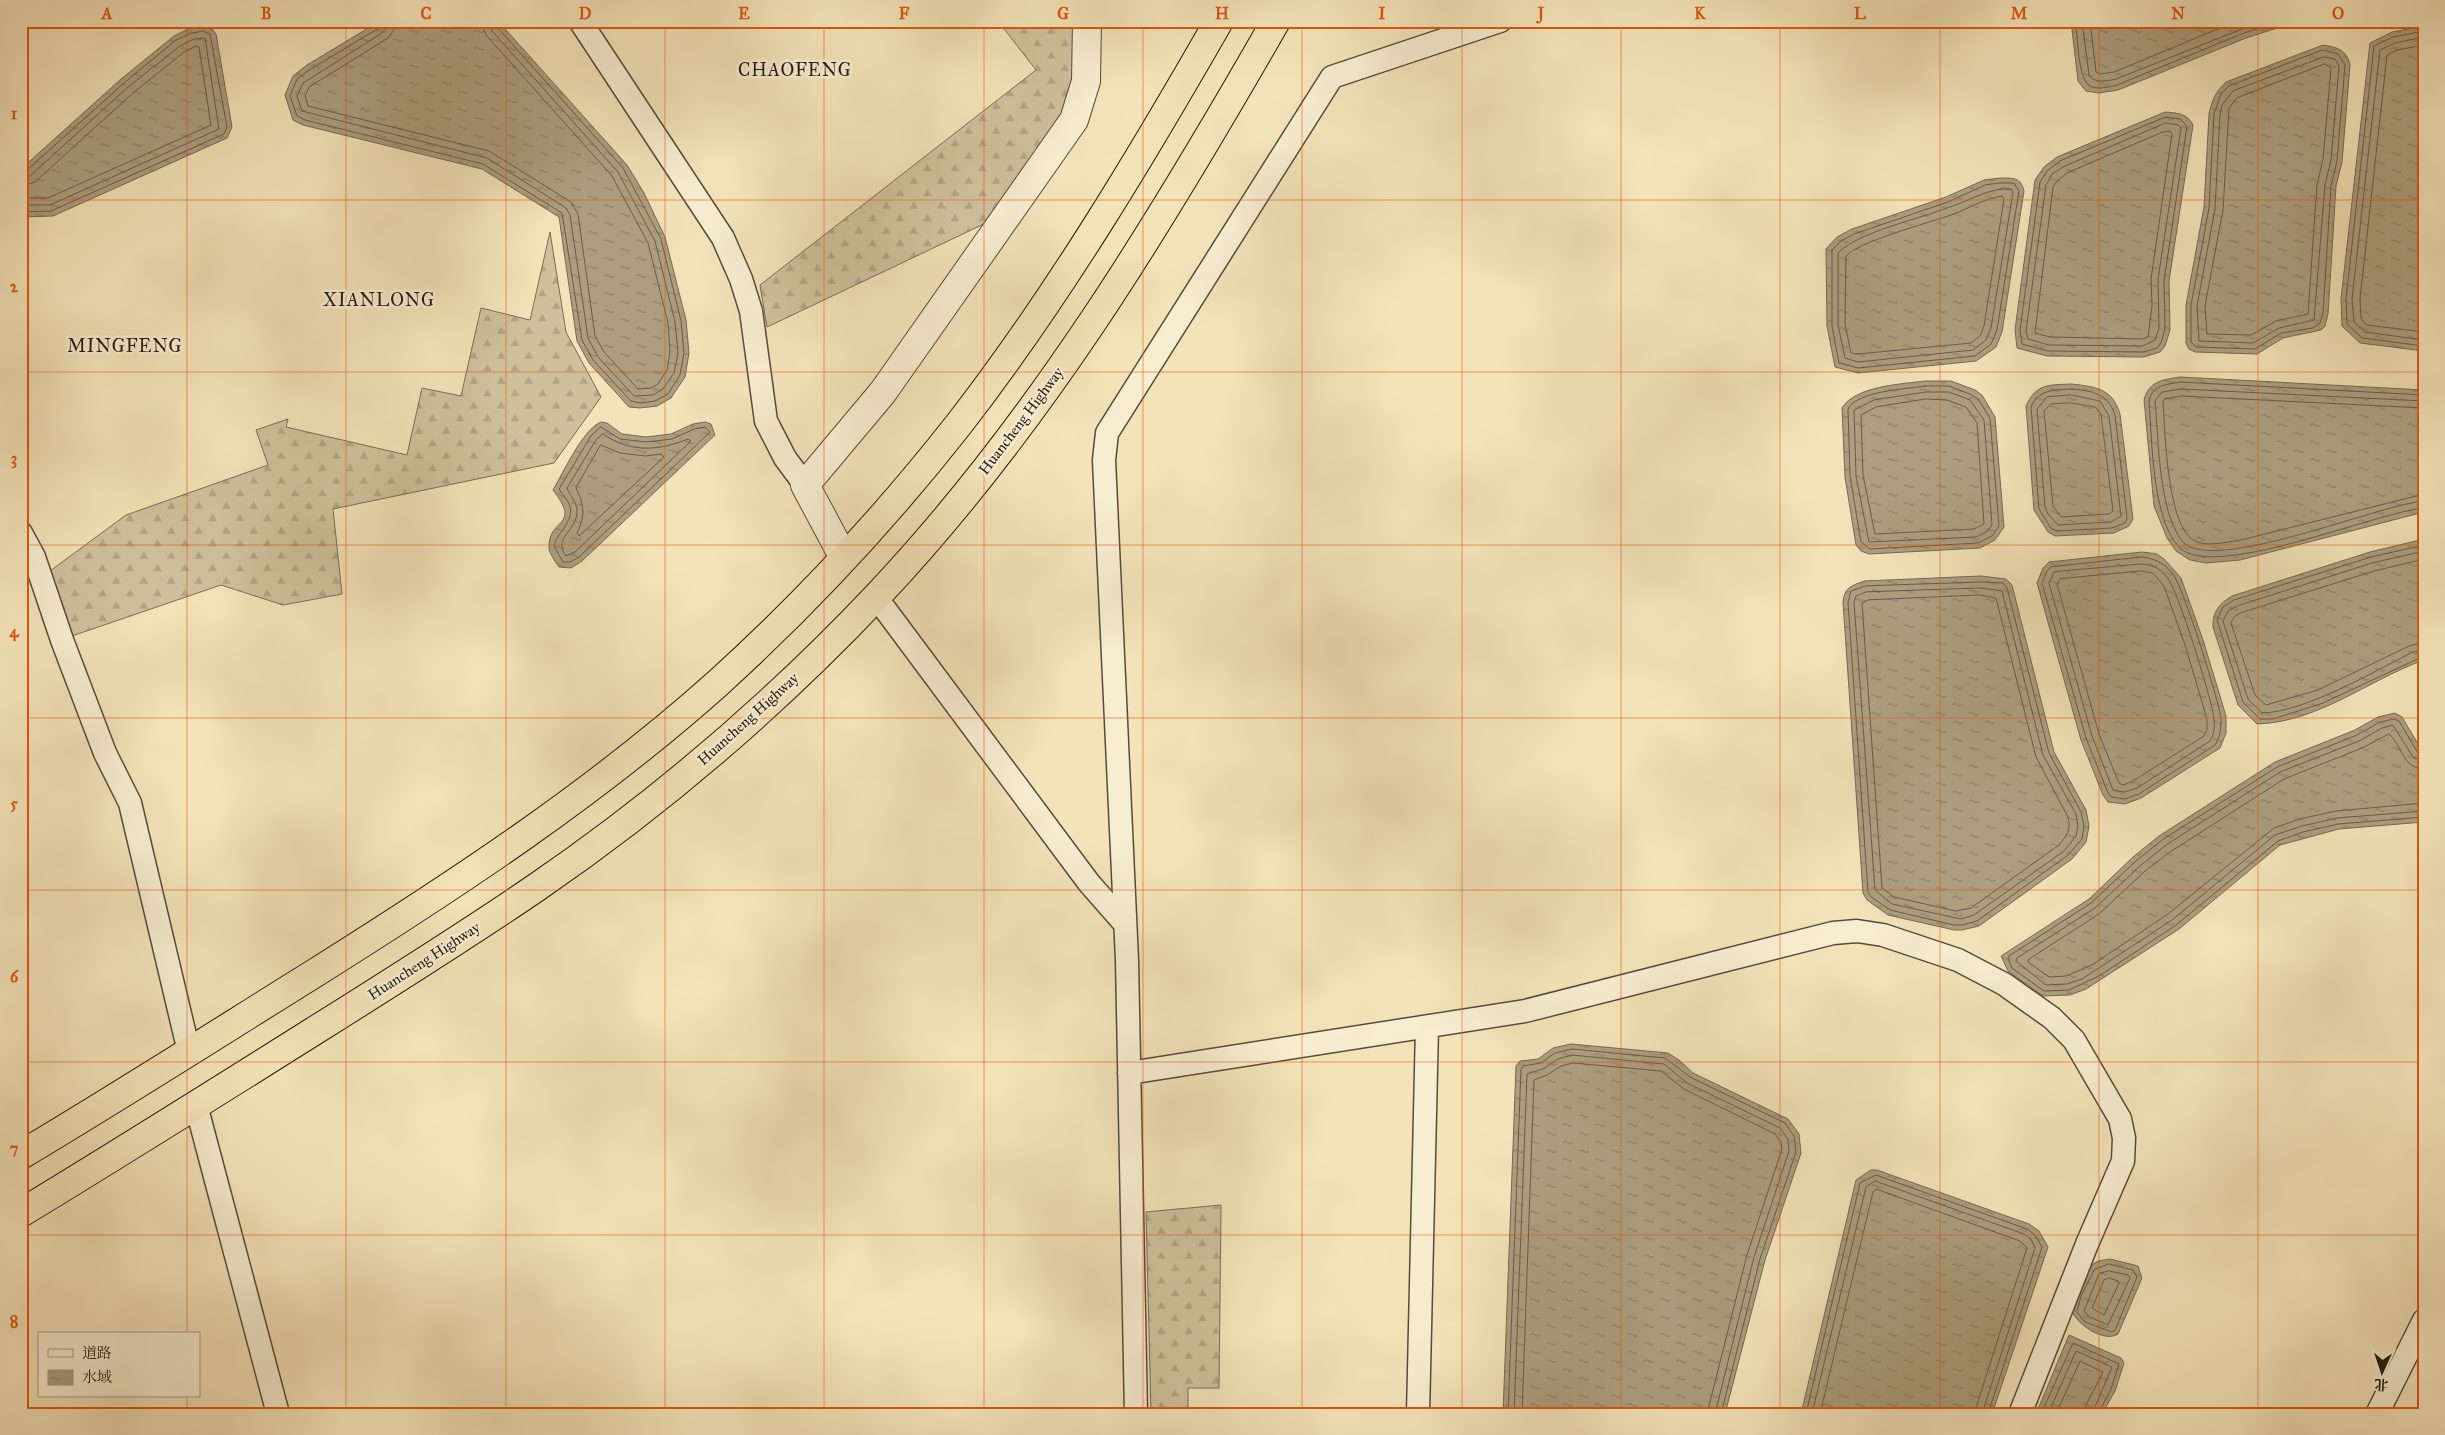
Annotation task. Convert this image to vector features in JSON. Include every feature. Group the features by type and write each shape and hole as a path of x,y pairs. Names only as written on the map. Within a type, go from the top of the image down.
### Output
{"highway":[{"path":"21,1155 189,1052 465,877 560,810 654,738 718,683 844,558 893,505 958,425 1020,340 1114,198 1219,21"},
{"name":"Huancheng Highway","path":"21,1212 196,1106 492,917 589,850 685,776 752,719 876,597 930,537 991,463 1061,368 1156,225 1276,21"}],"street":[{"path":"580,21 723,238 741,279 751,310 766,420 785,458 805,485 844,558"},
{"path":"805,485 883,392 1074,120 1086,81 1087,21"},
{"path":"1136,1414 1125,924 1104,444 1109,426 1332,77 1500,21"},
{"path":"21,533 34,557 62,640 106,753 130,803 189,1052"},
{"path":"876,597 1089,883 1125,924"},
{"path":"1129,1073 1525,1010 1833,933 1857,932 1883,935 1958,960 2004,984 2052,1018 2083,1052 2120,1118 2125,1149 2123,1161 2087,1244 2020,1414"},
{"path":"1418,1414 1427,1027"},
{"path":"196,1106 278,1414"},
{"path":"2377,1414 2424,1320"}],"green space":[{"path":"998,21 1078,21 1080,53 1066,114 986,223 767,327 760,285 1036,70"},
{"path":"550,232 566,332 601,397 554,463 333,509 342,594 283,605 221,585 69,637 50,571 126,515 268,465 256,430 288,419 286,427 407,455 422,388 461,396 481,308 530,320"},
{"path":"1221,1205 1219,1388 1188,1388 1188,1414 1151,1414 1146,1212"}],"water":[{"path":"380,21 498,21 627,165 644,193 665,237 686,320 689,353 685,377 671,398 657,406 629,407 589,363 577,341 559,217 482,169 303,125 293,120 285,95 293,76 307,65"},
{"path":"2071,21 2299,21 2246,38 2118,90 2099,93 2086,91 2078,81"},
{"path":"202,26 213,30 216,34 232,127 227,138 53,216 21,217 21,169 121,79 174,36 190,28"},
{"path":"2424,26 2424,351 2360,343 2342,326 2341,299 2370,43 2392,32"},
{"path":"2323,45 2341,50 2349,60 2350,65 2342,162 2336,186 2328,314 2325,326 2321,330 2283,338 2257,354 2195,352 2189,349 2186,343 2186,305 2204,207 2209,114 2213,100 2226,82"},
{"path":"2165,112 2178,113 2185,116 2193,125 2169,281 2170,330 2165,346 2160,352 2144,357 2047,356 2017,348 2015,330 2035,180 2044,167 2057,157"},
{"path":"2016,179 2023,186 2024,191 2002,332 1996,347 1976,361 1858,373 1835,367 1827,326 1826,249 1837,237 1852,229 1946,197 1984,180"},
{"path":"2180,377 2424,390 2424,512 2240,560 2206,563 2190,560 2176,551 2167,538 2154,506 2144,400 2149,389 2157,382"},
{"path":"1925,381 1951,381 1975,390 1982,395 1995,417 2004,527 1995,540 1980,548 1869,554 1861,551 1856,545 1845,477 1842,408 1857,395 1880,387"},
{"path":"2072,384 2102,390 2117,405 2120,414 2133,519 2129,526 2114,533 2055,536 2048,532 2034,510 2026,406 2030,398 2039,389 2050,385"},
{"path":"601,422 607,423 622,434 646,437 671,434 693,424 705,422 711,424 715,435 582,561 571,568 559,567 551,554 549,546 550,537 562,521 565,510 553,490 587,433"},
{"path":"2424,539 2424,660 2403,668 2343,699 2301,716 2257,724 2238,705 2213,627 2215,612 2224,602 2232,596 2370,552"},
{"path":"2142,552 2157,554 2181,578 2203,640 2226,716 2226,733 2220,748 2141,798 2125,804 2108,802 2103,795 2081,740 2037,583 2043,568 2049,562"},
{"path":"1981,576 2006,579 2012,585 2054,752 2086,810 2089,826 2086,842 2072,859 1979,926 1954,930 1888,915 1867,900 1863,893 1843,602 1849,588 1864,581"},
{"path":"2395,713 2402,717 2424,754 2424,822 2339,829 2280,845 2179,929 2086,989 2070,995 2043,996 2008,971 2001,956 2089,899 2133,857 2159,836 2275,762 2355,730 2378,717"},
{"path":"1571,1044 1668,1053 1693,1073 1788,1119 1799,1134 1801,1153 1765,1260 1725,1414 1503,1414 1516,1066 1520,1061 1538,1059 1553,1048"},
{"path":"1871,1170 1877,1170 2029,1224 2039,1231 2048,1247 1992,1414 1801,1414 1856,1180"},
{"path":"2110,1259 2138,1266 2142,1278 2118,1334 2106,1336 2085,1327 2079,1322 2072,1311 2090,1266 2098,1261"},
{"path":"2069,1335 2121,1358 2124,1363 2115,1391 2102,1414 2036,1414"}],"district":[{"name":"CHAOFENG","path":"795,70"},
{"name":"XIANLONG","path":"379,300"},
{"name":"MINGFENG","path":"125,346"}]}
